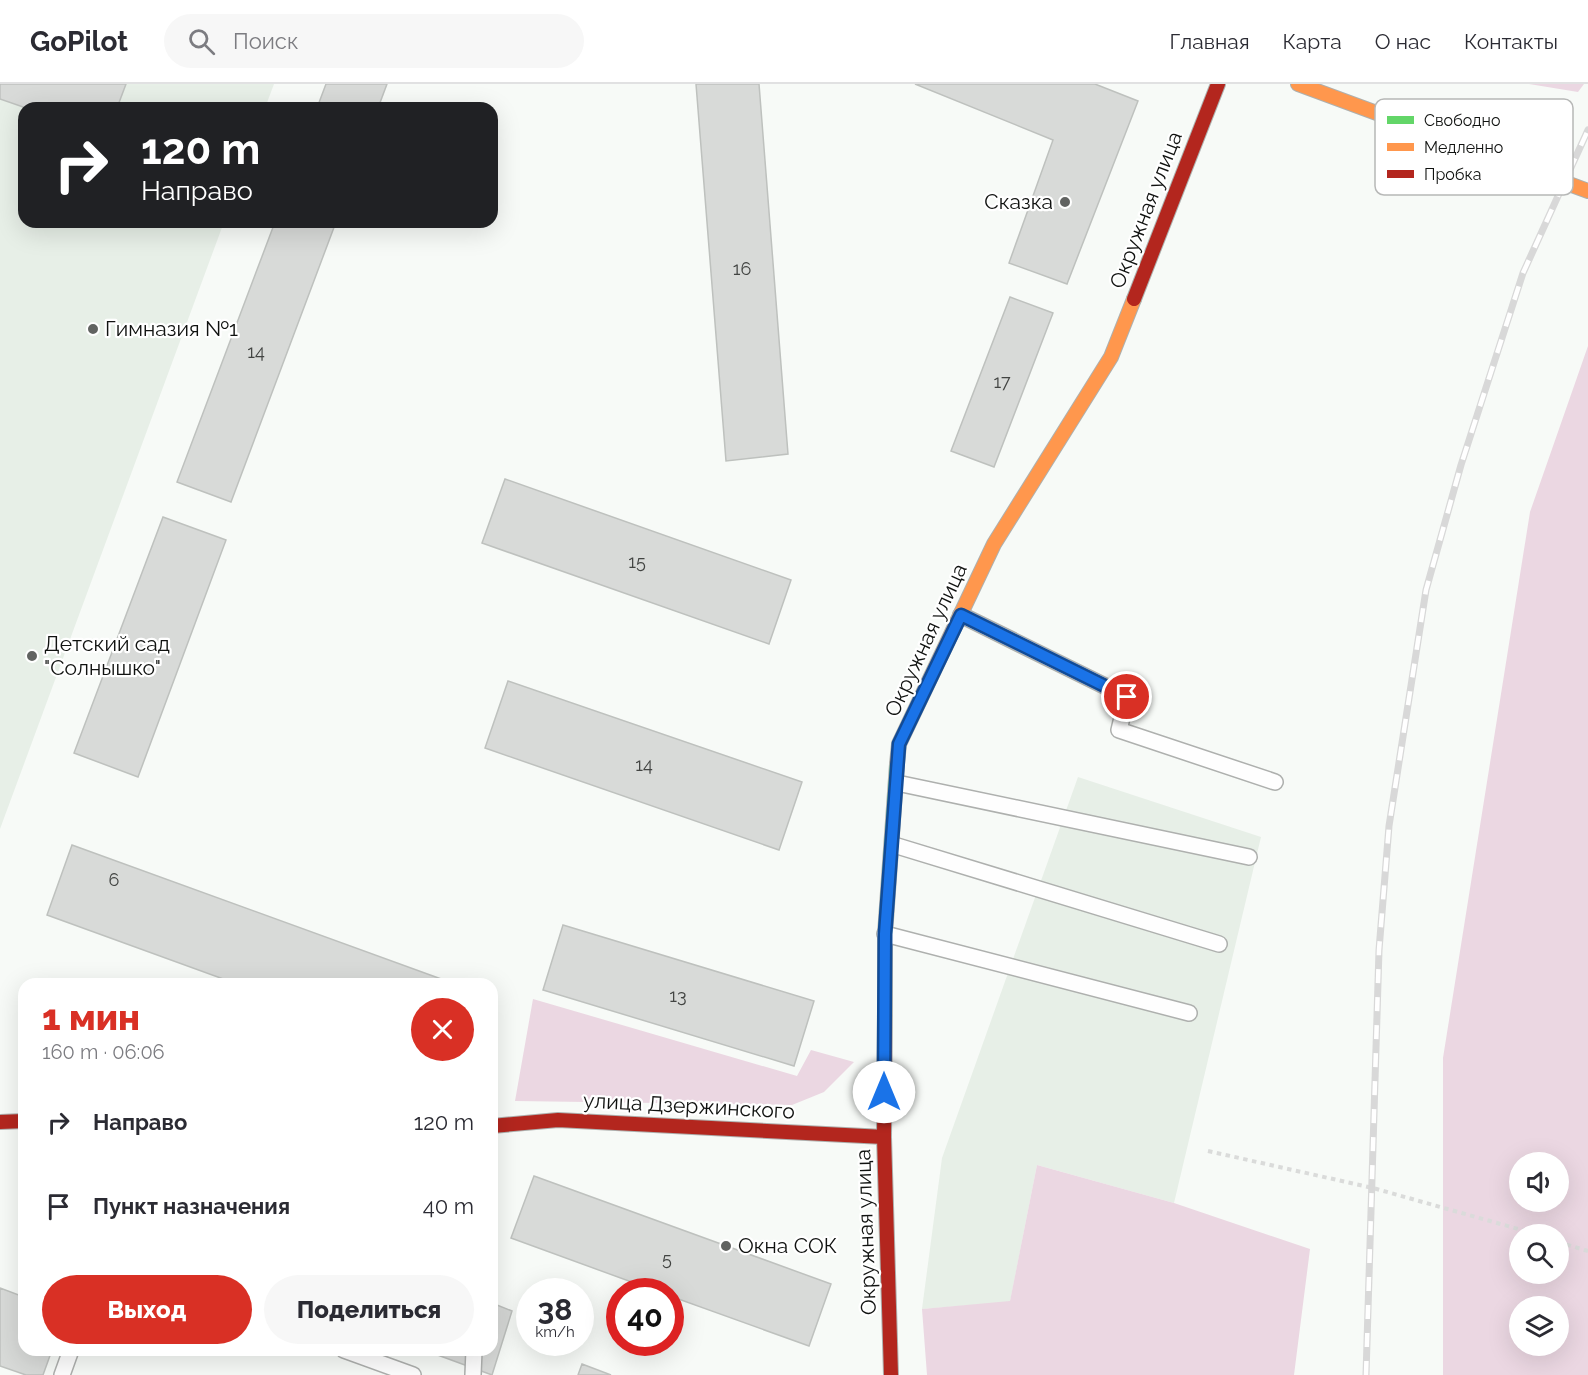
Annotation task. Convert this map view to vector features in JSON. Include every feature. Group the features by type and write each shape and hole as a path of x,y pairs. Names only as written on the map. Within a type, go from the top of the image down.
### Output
{"street":[{"name":"Окружная улица","path":"891,1375 884,1137 885,934 894,845 899,744 994,544 1111,357 1218,84"},
{"path":"1298,84 1375,112"},
{"path":"1573,185 1588,191"},
{"name":"улица Дзержинского","path":"498,1125 558,1120 884,1137"},
{"path":"0,1122 18,1121"}],"lane":[{"path":"961,615 1127,697 1119,730 1275,782"},
{"path":"897,783 1249,857"},
{"path":"894,845 1219,944"},
{"path":"885,934 1189,1013"},
{"path":"62,1375 69,1356"},
{"path":"361,1356 413,1375"},
{"path":"473,1375 474,1356"}],"path":[{"path":"1208,1151 1373,1188 1509,1226"},
{"path":"1569,1245 1588,1251"}],"shaded area":[{"name":"Гимназия №1","path":"0,84 274,84 267,102 18,102 18,228 222,228 0,829"},
{"path":"1529,84 1584,84 1578,92"},
{"path":"1588,346 1588,1375 1443,1375 1443,1058 1530,512"},
{"path":"1078,777 1261,837 1174,1203 1037,1165 1010,1302 922,1309 942,1158"},
{"path":"533,999 797,1076 811,1050 854,1062 824,1092 792,1105 515,1101"},
{"path":"1037,1165 1174,1203 1310,1249 1294,1375 927,1375 922,1309 1010,1301"}],"building":[{"path":"0,84 126,84 119,102 18,102 18,105 0,99"},
{"path":"326,84 387,84 380,102 319,102"},
{"path":"696,84 759,84 788,454 726,461"},
{"name":"Сказка","path":"915,84 1095,84 1138,101 1067,284 1009,263 1053,140"},
{"path":"273,228 334,228 231,502 177,482"},
{"path":"1010,297 1053,313 994,467 951,451"},
{"path":"505,479 791,580 769,644 482,543"},
{"path":"163,517 226,540 138,777 74,753"},
{"path":"508,681 802,782 779,850 485,748"},
{"path":"72,845 438,978 220,978 47,915"},
{"path":"563,925 814,1001 794,1066 543,990"},
{"path":"534,1176 831,1284 809,1346 684,1301 684,1278 621,1278 511,1238"},
{"path":"0,1288 18,1295 18,1356 50,1356 43,1375 26,1375 0,1366"},
{"path":"498,1305 512,1311 498,1356"},
{"path":"440,1356 498,1356 492,1375"},
{"path":"582,1364 611,1375 578,1375"}],"railway":[{"path":"1573,163 1588,130"},
{"path":"1366,1375 1379,950 1389,826 1426,590 1461,465 1523,273 1558,195"}],"traffic: fast":[{"path":"885,1014 885,934 897,764"}],"traffic: slow":[{"path":"1298,84 1375,112"},
{"path":"1573,185 1588,191"},
{"path":"897,764 899,744 994,544 1111,357 1134,299"}],"traffic: jam":[{"path":"1134,299 1218,84"},
{"path":"885,1014 884,1137 891,1375"},
{"path":"498,1125 558,1120 884,1137"},
{"path":"0,1122 18,1121"}],"place":[{"name":"Сказка","path":"1065,202"},
{"name":"Гимназия №1","path":"93,329"},
{"name":"Детский сад \"Солнышко\"","path":"32,656"},
{"name":"Окна СОК","path":"726,1246"}],"route":[{"path":"884,1092 885,934 894,845 899,744 961,615 1127,697"}]}
